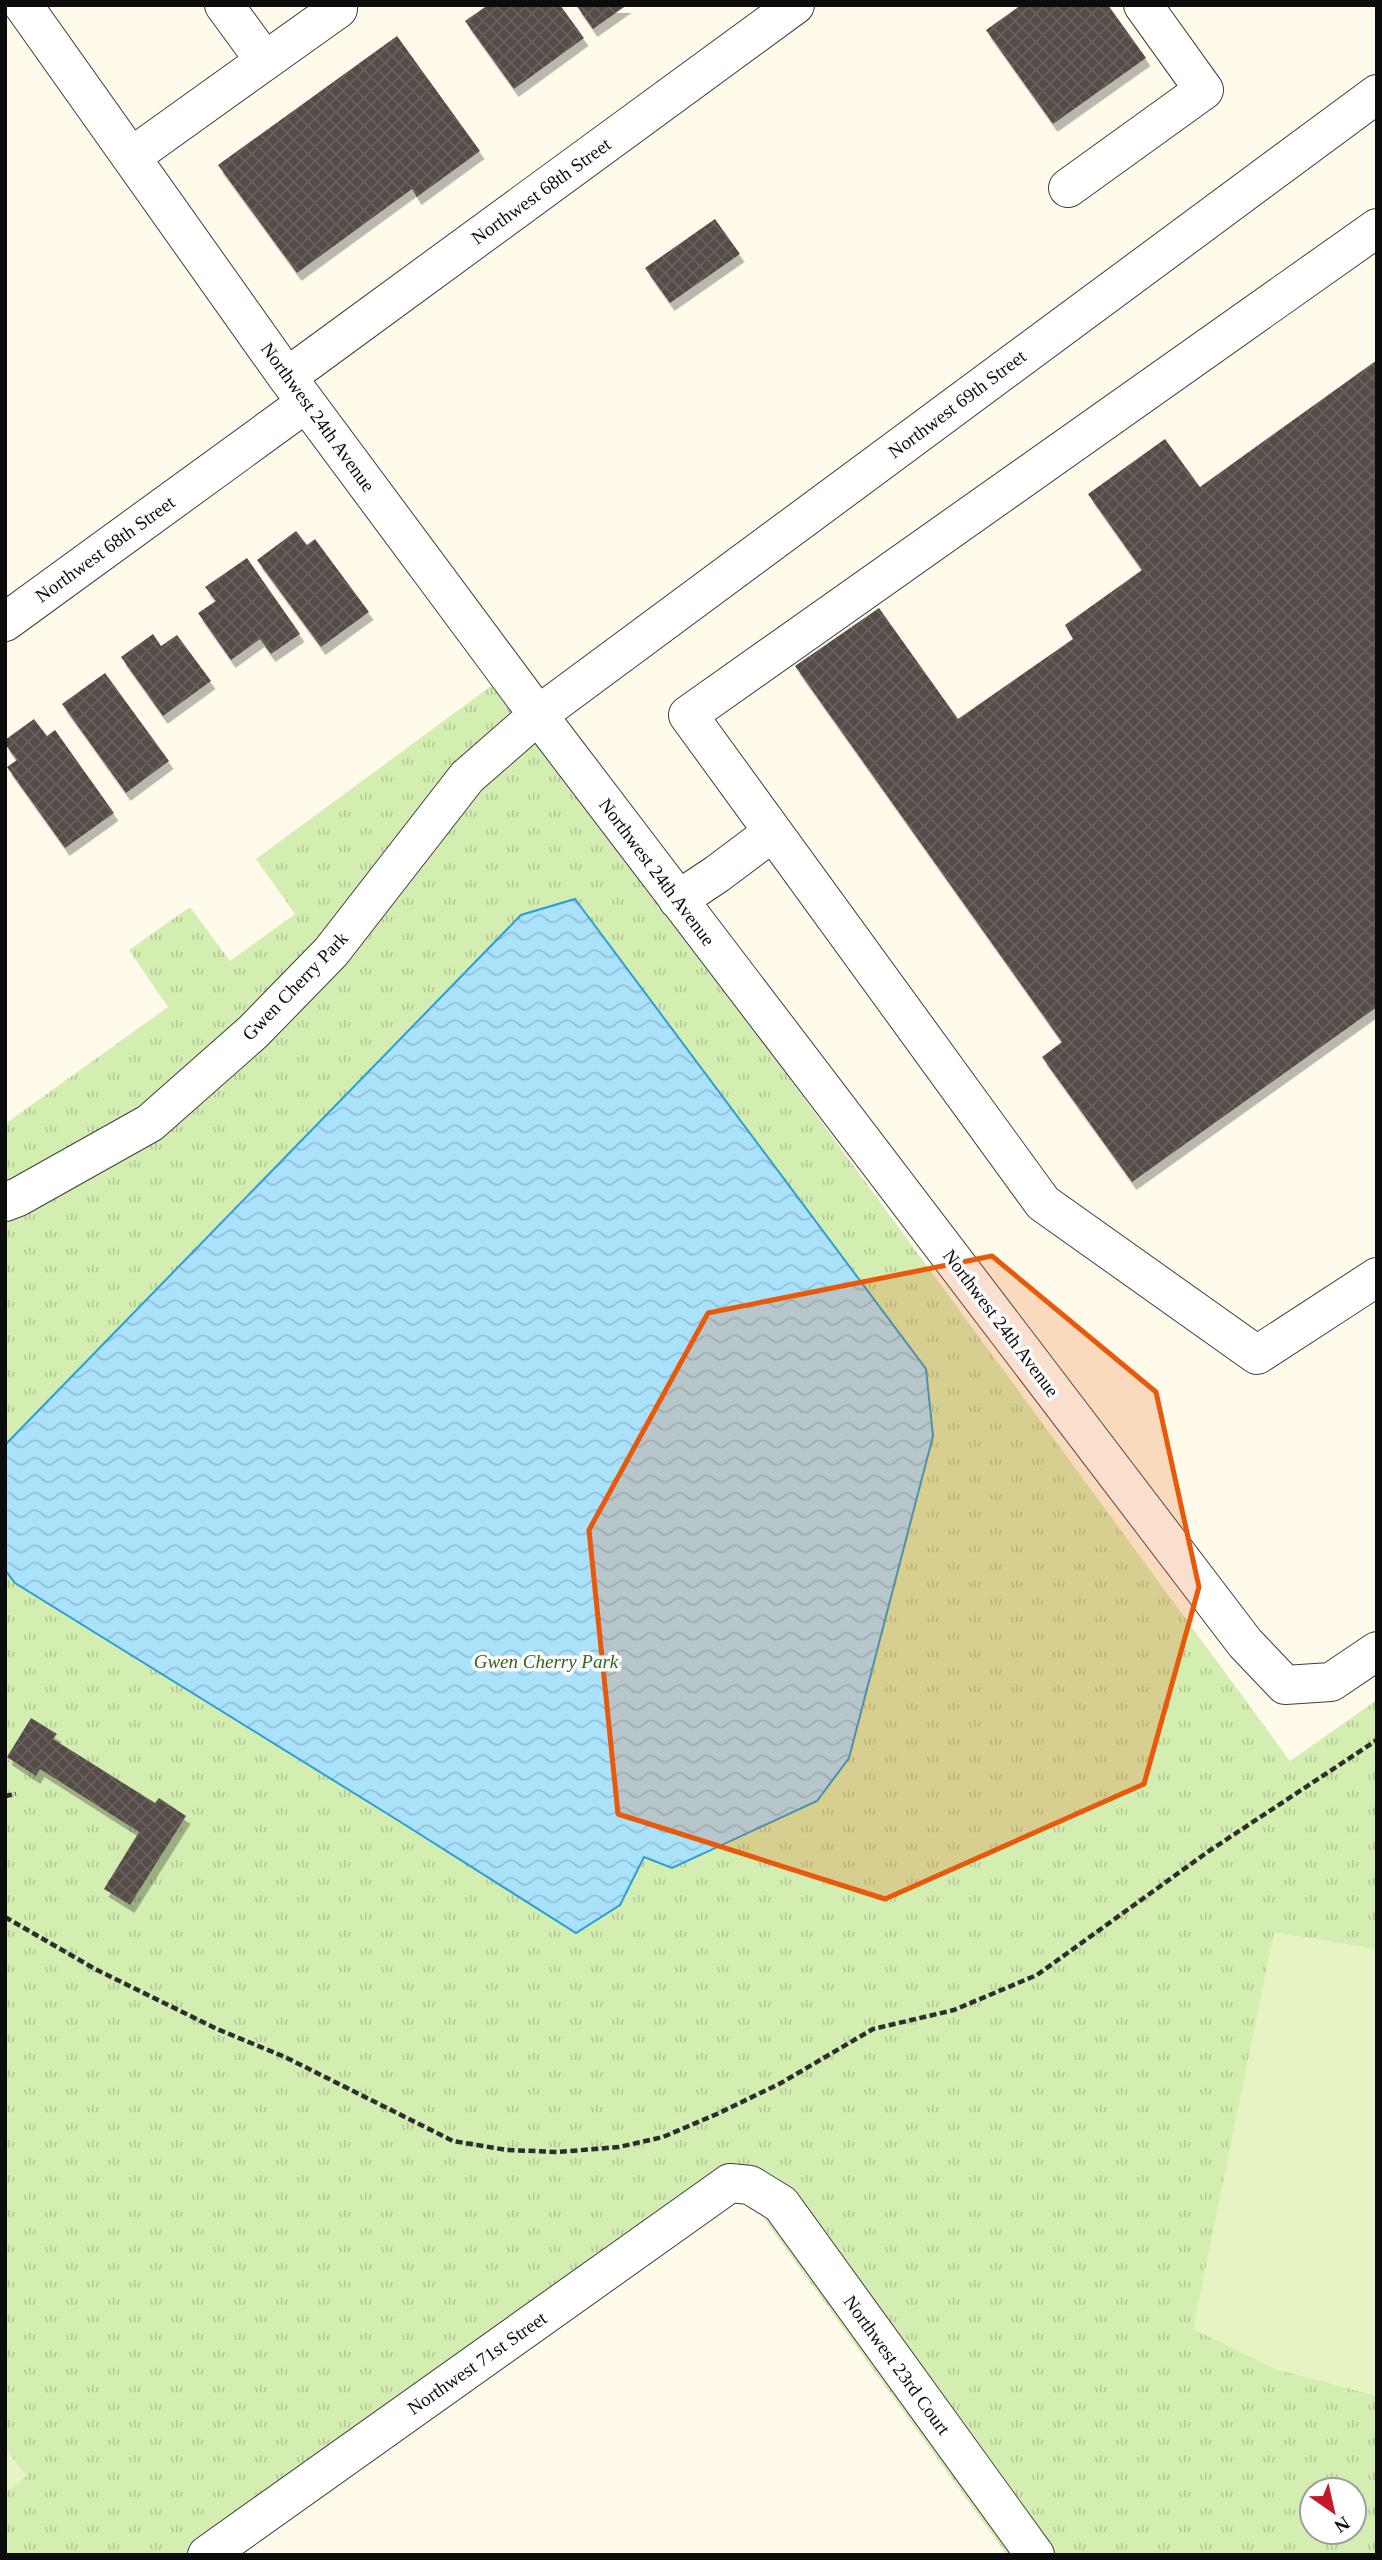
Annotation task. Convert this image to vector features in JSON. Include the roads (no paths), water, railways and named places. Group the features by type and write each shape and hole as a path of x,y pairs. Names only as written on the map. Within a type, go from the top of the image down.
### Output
{"street":[{"name":"Northwest 24th Avenue","path":"23,5 297,390 538,715 1245,1643 1285,1685 1331,1682 1377,1651"},
{"path":"224,5 265,61"},
{"name":"Northwest 68th Street","path":"5,622 297,390 795,5"},
{"path":"1068,188 1205,90 1143,5"},
{"path":"131,157 338,9"},
{"name":"Northwest 69th Street","path":"538,715 1377,94"},
{"path":"1377,228 688,715 1043,1203 1258,1355 1377,1277"},
{"name":"Gwen Cherry Park","path":"5,1202 150,1123 253,1032 331,952 467,777 538,715"},
{"path":"678,900 774,832"},
{"name":"Northwest 71st Street","path":"207,2555 730,2183 750,2185"},
{"name":"Northwest 23rd Court","path":"750,2185 781,2204 1035,2555"}],"water":[{"path":"575,899 926,1369 933,1436 849,1758 817,1801 672,1868 644,1857 620,1905 576,1933 15,1583 5,1570 5,1445 521,915"}]}
